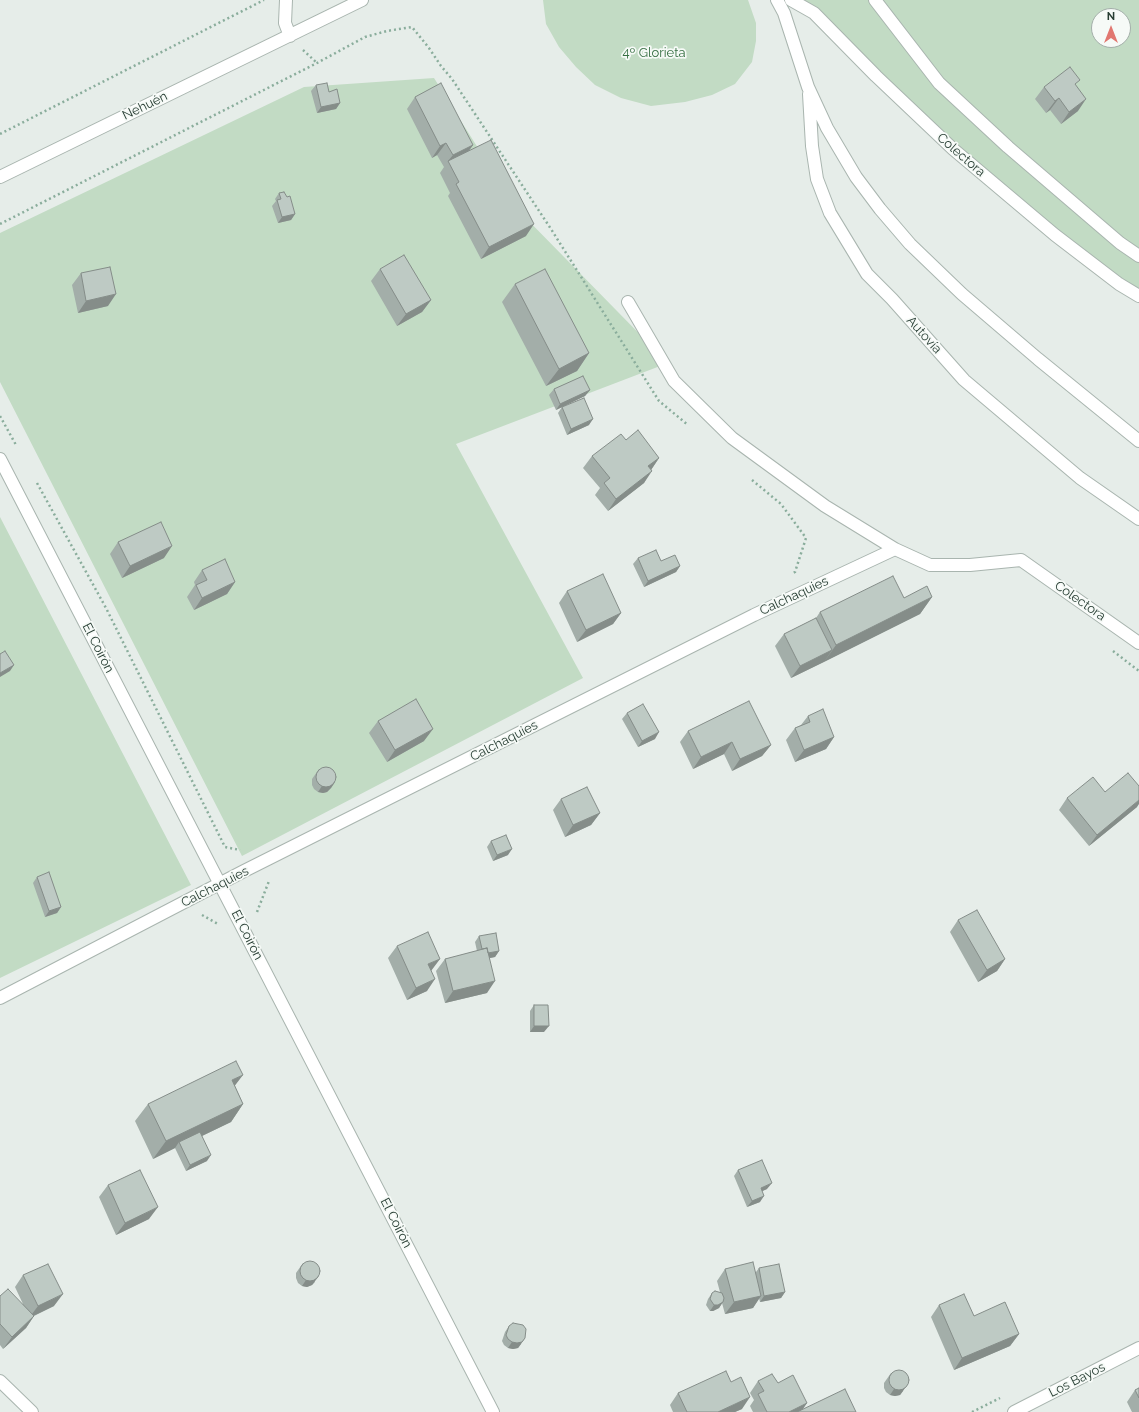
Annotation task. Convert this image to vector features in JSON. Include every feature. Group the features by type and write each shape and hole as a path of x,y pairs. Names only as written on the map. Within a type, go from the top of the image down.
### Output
{"street":[{"path":"286,0 285,23 290,36"},
{"name":"Nehuén","path":"0,177 362,0"},
{"name":"Autovía","path":"777,0 784,13"},
{"name":"Autovía","path":"781,0 808,87 827,128 856,176 880,209 910,244 962,294 1038,360 1139,441"},
{"path":"874,0 939,83 1008,147 1120,243 1139,256"},
{"name":"Colectora","path":"793,1 814,13 876,76 953,149 1055,235 1119,284 1139,296"},
{"name":"Autovía","path":"808,87 812,146 817,179 830,212 867,274 892,298 964,380 1080,478 1139,519"},
{"path":"628,302 674,381 732,438 825,506 895,549"},
{"name":"El Coirón","path":"0,460 221,884 493,1412"},
{"name":"Colectora","path":"895,549 930,565 970,565 1021,560 1139,643"},
{"name":"Calchaquies","path":"0,998 221,884 754,615 895,549"},
{"name":"Los Bayos","path":"1014,1412 1139,1348"},
{"path":"0,1381 32,1412"}],"path":[{"path":"0,134 264,0"},
{"path":"0,224 365,38 388,31 412,27 456,86 551,229 659,401 694,430"},
{"path":"0,416 19,450"},
{"path":"34,478 106,608 225,847 246,851"},
{"path":"752,479 781,504 806,538 795,572 789,575"},
{"path":"1108,648 1139,671"},
{"path":"257,913 271,876"},
{"path":"195,918 202,915 220,925"}],"green space":[{"name":"4º Glorieta","path":"543,0 748,0 756,23 756,41 752,62 735,84 712,95 685,102 651,106 621,98 595,85 576,67 559,47 546,24"},
{"path":"794,0 1139,0 1139,296 1055,235"},
{"path":"434,78 515,207 668,363 456,444 583,678 242,856 0,382 0,233 304,87"},
{"path":"0,517 191,885 0,978"}],"building":[{"path":"1070,67 1080,80 1075,84 1086,99 1069,112 1059,98 1055,101 1044,87"},
{"path":"327,83 329,92 337,89 340,103 321,107 316,85"},
{"path":"441,83 473,145 453,155 446,143 440,146 415,97"},
{"path":"491,140 534,224 489,247 456,184 459,182 448,161"},
{"path":"284,192 287,197 290,196 295,214 282,217 277,200 281,199 279,193"},
{"path":"404,255 431,300 406,314 380,269"},
{"path":"110,267 116,294 86,301 81,273"},
{"path":"545,269 589,353 559,369 515,284"},
{"path":"583,376 590,390 560,404 554,389"},
{"path":"584,398 593,419 571,429 562,407"},
{"path":"638,430 659,458 648,466 652,471 616,499 604,483 610,478 592,456 621,434 626,440"},
{"path":"161,522 172,546 130,566 118,542"},
{"path":"656,550 661,561 675,555 680,566 648,581 638,558"},
{"path":"225,559 235,582 202,598 196,585 207,580 202,570"},
{"path":"603,574 621,613 586,630 567,591"},
{"path":"893,576 904,598 927,586 932,597 836,645 820,612"},
{"path":"816,618 832,650 800,666 784,634"},
{"path":"5,651 14,665 0,673 0,654"},
{"path":"416,699 433,729 395,750 378,721"},
{"path":"749,701 771,745 740,759 732,742 701,757 688,731"},
{"path":"643,704 659,732 642,741 627,713"},
{"path":"823,709 834,737 804,750 795,728 810,722 808,716"},
{"path":"326,767 333,770 336,777 333,784 326,787 319,784 316,777 319,770"},
{"path":"1128,773 1139,786 1139,800 1097,835 1067,798 1093,777 1105,792"},
{"path":"587,787 600,813 573,825 561,799"},
{"path":"506,835 512,849 497,855 491,841"},
{"path":"49,872 61,907 49,911 37,877"},
{"path":"977,910 1005,959 987,970 958,920"},
{"path":"428,932 440,959 428,964 435,979 416,988 397,946"},
{"path":"496,933 499,951 488,953 487,948 482,949 479,936"},
{"path":"487,948 495,981 453,991 445,959"},
{"path":"534,1005 548,1005 549,1026 534,1026"},
{"path":"236,1061 243,1075 232,1080 243,1104 166,1141 148,1104"},
{"path":"200,1132 211,1155 190,1165 179,1142"},
{"path":"762,1160 772,1183 761,1188 764,1196 752,1201 738,1170"},
{"path":"140,1170 158,1207 125,1223 108,1185"},
{"path":"310,1261 317,1264 320,1271 317,1278 310,1281 303,1278 300,1271 303,1264"},
{"path":"753,1262 761,1296 734,1302 725,1269"},
{"path":"48,1264 63,1294 38,1306 23,1275"},
{"path":"779,1264 785,1292 764,1296 759,1268"},
{"path":"8,1289 34,1316 12,1337 0,1324 0,1296"},
{"path":"715,1291 722,1293 724,1298 723,1302 718,1305 714,1305 710,1299 712,1293"},
{"path":"964,1294 974,1316 1005,1302 1019,1334 962,1358 939,1305"},
{"path":"513,1323 523,1325 526,1329 525,1338 522,1342 512,1342 506,1335 509,1326"},
{"path":"899,1370 906,1373 909,1380 906,1387 899,1390 892,1387 889,1380 892,1373"},
{"path":"726,1371 731,1382 741,1377 750,1397 718,1412 687,1412 678,1393"},
{"path":"772,1374 778,1383 793,1375 807,1403 789,1412 767,1412 758,1394 764,1391 758,1381"},
{"path":"1139,1388 1139,1398 1135,1390"},
{"path":"845,1389 856,1412 797,1412"}]}
